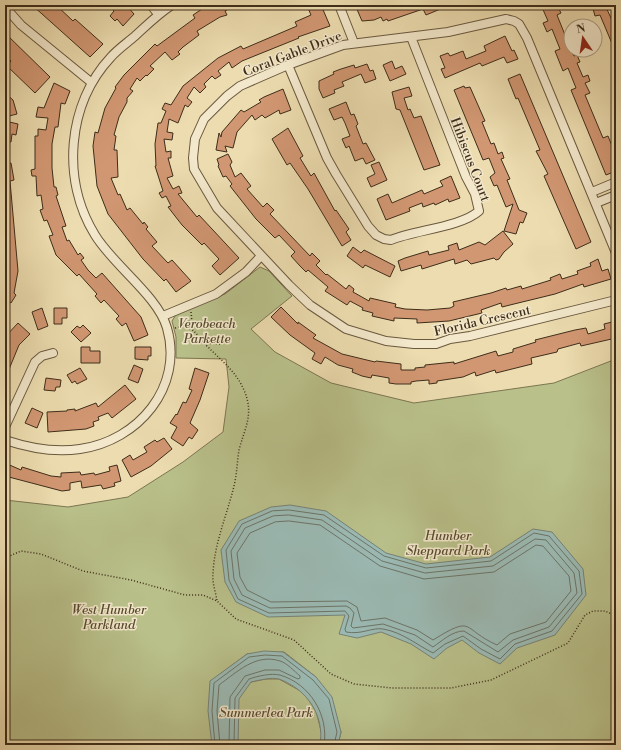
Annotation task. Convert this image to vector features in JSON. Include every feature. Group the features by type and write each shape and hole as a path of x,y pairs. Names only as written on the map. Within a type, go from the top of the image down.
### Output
{"street":[{"path":"151,5 158,14"},
{"path":"5,440 39,450 81,449 103,443 134,426 150,411 166,383 171,351 164,316 108,253 94,234 78,194 73,155 75,128 80,107 92,83 111,57 158,14 172,5"},
{"path":"339,5 354,43"},
{"path":"5,7 21,25 92,83"},
{"name":"Coral Gable Drive","path":"261,256 217,208 194,169 193,158 195,139 204,119 227,96 251,80 288,65 354,43 448,32 482,25 495,20 506,19 519,24 596,203"},
{"name":"Hibiscus Court","path":"288,65 327,158 336,174 368,226 376,235 384,239 391,240 460,221 474,215 479,211 475,194 466,177 411,37"},
{"path":"592,192 616,182"},
{"path":"616,195 596,203 616,253"},
{"path":"164,316 216,294 227,287 261,256"},
{"name":"Florida Crescent","path":"261,256 300,296 346,329 360,334 399,343 436,344 450,339 470,336 616,300"},
{"path":"5,427 35,362 42,356 53,353"}],"path":[{"path":"190,305 193,330"},
{"path":"168,330 184,325 191,319"},
{"path":"184,325 193,330 235,374 244,389 249,406 248,423 239,450 235,484 216,551 212,576 217,601"},
{"path":"204,343 222,344"},
{"path":"5,558 21,551 41,554 83,571 131,580 185,595 203,595 217,601 236,619 294,640 331,674 354,684 392,688 450,688 491,680 568,643 586,615 593,611 605,611 616,616"}],"green space":[{"path":"260,267 269,271 292,296 251,329 275,352 331,383 414,403 554,383 616,359 616,745 338,745 341,732 316,677 284,652 247,654 211,681 251,682 266,679 279,679 304,693 316,711 322,735 320,745 5,745 5,500 68,507 128,497 183,462 223,432 229,387 226,359 176,358 176,337 172,321 177,313 225,294"}],"water":[{"path":"290,505 326,511 386,553 426,564 490,557 533,529 552,532 583,569 586,595 555,635 517,648 500,664 479,653 462,640 447,648 434,659 411,644 381,632 357,638 339,634 345,615 268,617 236,602 225,582 221,550 239,521 271,507"},
{"path":"264,651 283,652 316,677 332,697 341,732 338,745 320,745 320,724 312,705 298,689 279,679 273,678 251,682 239,699 238,745 212,745 208,711 210,681 247,654"}],"building":[{"path":"32,5 56,5 73,21 75,19 103,44 90,57"},
{"path":"108,5 126,5 134,14 123,26 117,19 115,21 110,16 114,11"},
{"path":"208,5 236,5 225,11 227,15 220,17 197,31 199,35 183,47 178,52 180,54 172,60 165,52 150,66 154,69 147,76 146,75 140,81 137,78 130,89 133,91 127,98 127,102 119,117 114,135 116,136 114,150 117,150 118,177 111,178 118,195 120,194 127,210 130,208 143,224 144,222 148,227 146,229 157,242 152,246 168,263 172,260 191,281 176,292 166,279 164,281 143,259 108,214 97,186 93,146 95,132 98,133 105,108 116,88 115,87 124,75 155,44 157,46 195,18 193,15"},
{"path":"321,5 330,26 298,37 299,38 242,61 232,68 229,62 218,71 221,75 215,79 212,76 204,84 206,87 200,93 194,87 187,98 192,102 188,107 185,105 178,123 169,119 167,132 173,133 172,140 164,139 166,152 171,151 171,158 168,158 173,176 167,178 173,189 179,186 182,193 178,194 197,217 199,215 239,258 220,275 212,266 219,259 204,243 202,245 182,225 168,207 171,206 166,196 162,198 159,193 163,191 155,166 155,144 158,123 161,123 166,111 162,109 165,103 171,105 183,86 218,58 241,46 243,49 297,26 295,22 311,15 308,8"},
{"path":"359,5 395,5 397,8 404,5 450,5 426,15 423,9 388,21 387,19 383,21 381,17 374,20 362,21 356,7"},
{"path":"541,5 557,5 561,13 557,15 563,30 563,58 578,58 580,62 577,63 583,77 588,75 590,81 585,83 590,93 585,95 603,138 608,136 616,156 616,171 606,175 571,90 576,88 568,68 563,71 555,51 560,49 552,29 547,32 543,23 548,21"},
{"path":"592,5 605,5 616,29 616,53 603,22 603,18 601,18 600,15 595,16"},
{"path":"5,33 50,77 35,93 7,66 11,61 5,55"},
{"path":"505,36 512,51 514,50 518,59 507,63 504,57 482,66 480,63 445,78 441,69 445,68 440,56 448,53 450,56 463,51 466,59 486,51 484,46"},
{"path":"392,61 395,69 402,66 406,74 390,81 383,65"},
{"path":"367,64 370,71 373,70 376,79 365,83 361,74 342,82 344,86 334,90 335,93 323,98 319,89 319,81 341,69 354,65 355,68"},
{"path":"520,74 591,242 576,249 544,176 548,174 536,151 540,150 518,98 516,99 508,79"},
{"path":"54,83 70,91 65,104 61,103 58,127 55,127 52,144 54,187 56,187 58,195 56,196 66,226 62,227 67,241 69,240 78,255 80,253 84,258 81,260 88,270 96,278 102,273 141,317 148,335 134,341 126,323 122,326 116,319 119,316 104,300 101,303 95,296 97,294 79,274 77,276 56,255 49,236 53,235 47,220 44,221 40,210 43,209 41,195 37,196 36,176 32,176 31,170 35,169 35,136 38,136 38,129 46,130 48,118 36,117 38,107 44,108"},
{"path":"464,86 465,88 470,87 485,121 482,122 491,144 494,143 498,154 502,152 504,158 501,159 510,179 507,180 519,210 527,213 523,223 520,222 516,234 504,231 513,204 506,207 497,185 494,186 490,177 495,173 489,158 483,160 454,90"},
{"path":"409,87 412,96 404,98 408,110 410,109 414,118 421,116 440,165 424,170 400,110 396,109 392,92"},
{"path":"283,89 291,110 280,114 279,110 265,118 262,115 255,120 252,115 237,132 233,148 225,146 227,152 216,150 219,133 221,137 222,132 241,110 244,112 261,102 259,100 264,97"},
{"path":"5,93 13,100 17,114 5,117"},
{"path":"346,102 351,115 354,114 358,124 356,126 363,144 366,143 375,160 366,164 363,158 355,161 349,146 346,148 342,139 350,136 345,123 342,117 334,120 329,109"},
{"path":"5,121 18,124 16,135 12,134 11,142 5,141"},
{"path":"288,128 303,156 300,158 311,176 314,173 335,211 336,210 349,229 346,232 351,240 342,246 308,189 290,163 287,165 272,139"},
{"path":"228,154 232,162 230,165 235,177 241,173 251,186 247,189 263,207 267,203 274,210 270,214 310,256 312,253 320,261 316,265 326,275 327,274 346,289 349,285 354,289 353,292 369,301 370,298 396,304 395,307 405,309 427,310 450,308 454,306 453,302 506,288 507,290 521,286 522,289 551,280 550,278 560,274 562,279 578,274 577,271 591,266 590,263 598,259 602,271 608,269 611,279 584,287 583,284 555,294 502,307 501,303 481,310 482,313 449,321 417,323 417,319 394,318 394,321 372,316 373,313 362,310 363,308 350,301 347,305 325,291 328,287 308,270 306,272 300,266 291,256 295,252 279,235 275,238 256,219 230,186 232,184 226,176 223,177 218,166 217,159"},
{"path":"379,162 387,180 371,187 367,178 375,174 371,165"},
{"path":"11,163 14,180 10,181 18,271 14,293 16,295 11,303 5,298 8,264 6,264 5,248 8,247 7,233 5,233 5,164"},
{"path":"451,176 460,198 449,202 448,199 435,205 434,203 423,207 422,203 409,208 410,211 386,220 377,199 388,194 392,203 422,190 424,194 443,186 440,181"},
{"path":"503,231 513,244 499,259 496,260 494,258 471,264 467,260 455,264 454,259 422,269 421,265 401,271 398,261 405,258 428,251 429,255 449,250 448,246 457,243 459,250 479,242 485,245"},
{"path":"353,247 361,253 364,250 395,266 390,277 365,265 363,268 347,256"},
{"path":"281,307 298,324 298,322 316,335 313,338 342,354 375,362 401,364 401,370 415,370 415,368 425,367 425,365 454,362 454,364 496,351 498,356 513,352 513,349 536,342 535,340 586,328 588,334 605,329 604,324 616,321 616,338 581,346 580,343 558,349 557,352 531,358 532,364 496,373 495,370 476,376 475,372 463,377 437,381 437,383 429,384 429,380 411,382 411,384 396,384 389,383 389,378 372,375 371,378 362,376 352,372 353,369 338,365 325,357 321,364 312,359 315,353 290,335 271,317"},
{"path":"42,308 48,326 38,330 32,312"},
{"path":"54,308 67,308 67,318 62,318 62,324 54,324"},
{"path":"18,323 30,334 19,345 5,379 5,337"},
{"path":"83,325 91,333 81,342 71,332 77,326 80,328"},
{"path":"81,347 90,347 90,351 100,351 100,363 81,363"},
{"path":"135,347 151,347 151,356 148,356 148,360 135,359"},
{"path":"134,365 143,369 138,383 128,379"},
{"path":"80,368 87,379 77,384 75,381 72,383 67,375"},
{"path":"195,368 209,373 190,423 198,430 192,439 189,437 183,446 171,438 177,427 170,423 176,414 177,415 183,402 186,403 192,390 189,389"},
{"path":"46,378 61,380 60,387 56,387 55,391 44,390"},
{"path":"125,385 136,399 112,418 108,413 98,417 99,420 93,422 94,426 86,429 48,432 47,412 75,409 75,411 96,403 98,407"},
{"path":"32,408 43,413 37,428 25,423"},
{"path":"164,438 172,449 151,466 131,477 122,460 130,455 133,460 147,452 144,447 155,440 157,442"},
{"path":"5,463 21,470 22,467 51,476 61,477 61,473 80,472 81,475 94,473 95,475 110,471 109,467 117,465 121,481 114,483 115,486 103,489 101,485 82,488 81,481 70,483 70,490 62,491 5,476"}],"park label":[{"name":"Verobeach Parkette","path":"207,330"},
{"name":"Humber Sheppard Park","path":"448,542"},
{"name":"West Humber Parkland","path":"109,616"},
{"name":"Summerlea Park","path":"266,712"}]}
